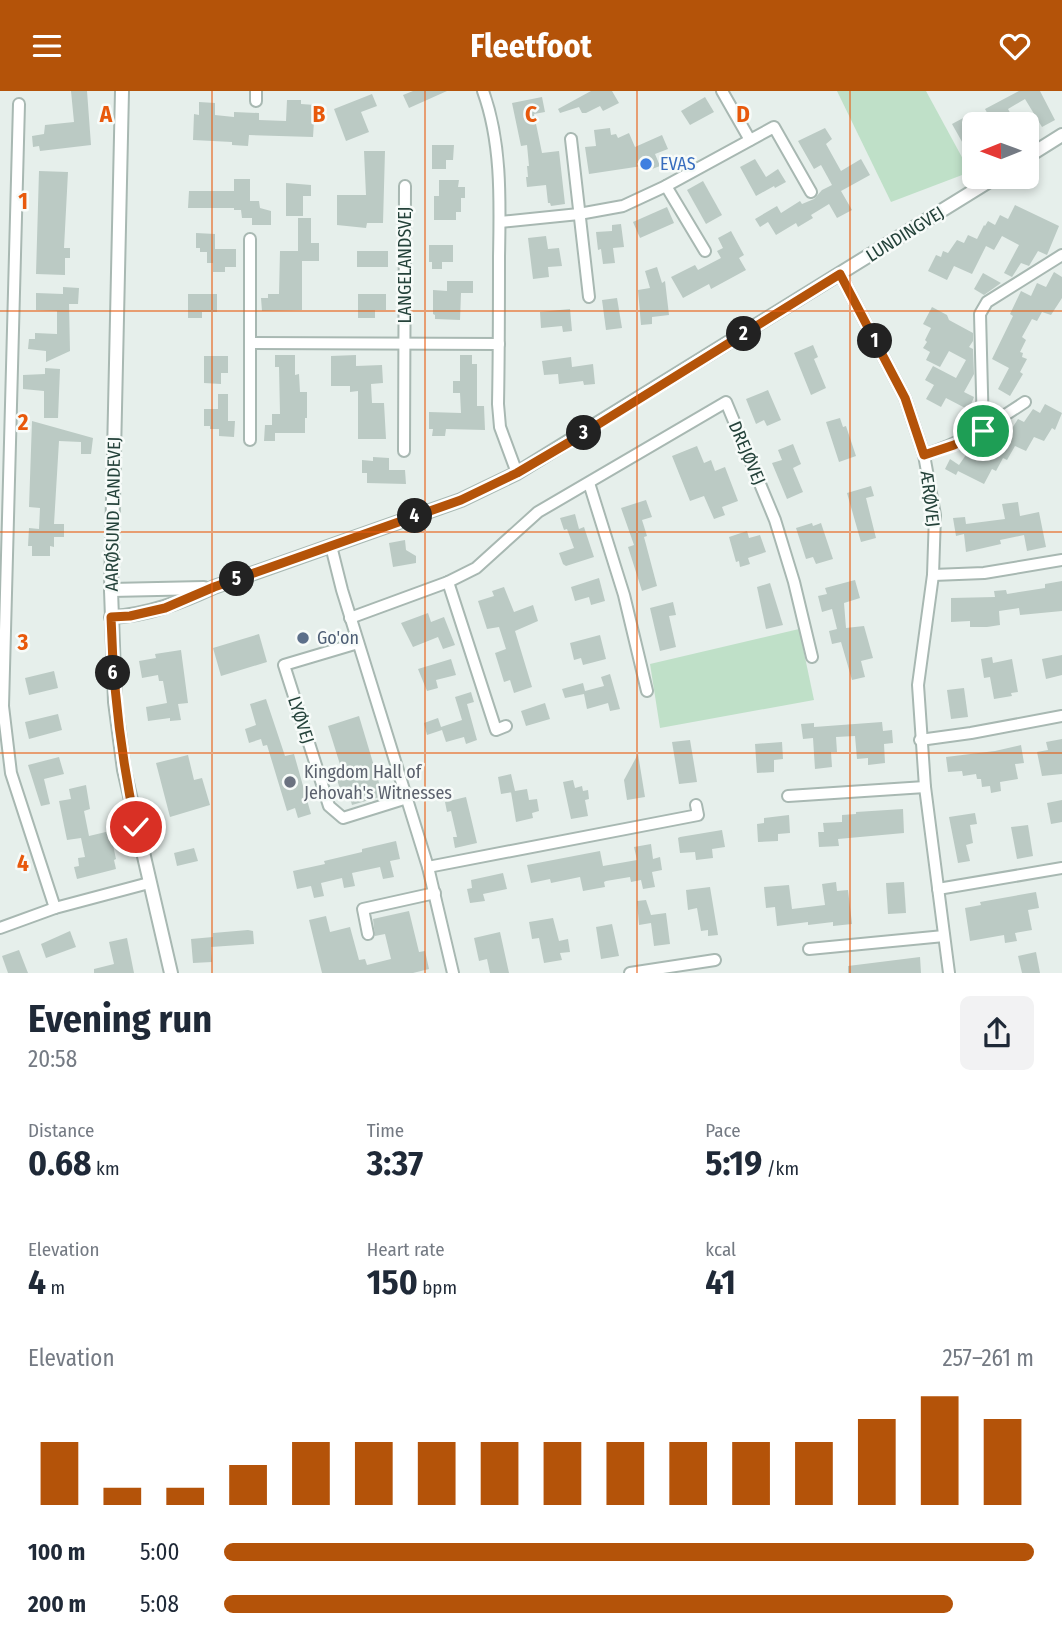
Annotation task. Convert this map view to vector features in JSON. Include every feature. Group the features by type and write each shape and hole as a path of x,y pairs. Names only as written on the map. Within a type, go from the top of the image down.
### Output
{"street":[{"name":"AARØSUND LANDEVEJ","path":"122,91 111,590 115,702 124,770 172,973"},
{"path":"483,91 497,152 500,222 500,427 517,473"},
{"path":"722,91 750,139"},
{"path":"19,104 3,706 11,773 55,908"},
{"path":"500,222 579,214 623,206 666,186 774,127 811,192"},
{"path":"1040,149 1062,135"},
{"path":"571,139 589,297"},
{"name":"LANGELANDSVEJ","path":"404,451 405,186"},
{"path":"666,186 705,251"},
{"name":"LUNDINGVEJ","path":"111,617 157,610 214,587 461,500 517,473 977,189"},
{"path":"250,239 250,440"},
{"path":"983,431 980,314 987,302 1062,255"},
{"name":"ÆRØVEJ","path":"840,274 905,398 924,455 935,515 933,576 918,685 925,787 949,973"},
{"name":"LANGELANDSVEJ","path":"250,343 499,344"},
{"name":"DREJØVEJ","path":"351,618 448,582 476,568 538,512 726,402 775,520 794,582 811,657"},
{"path":"924,455 983,431 1025,402"},
{"path":"589,483 624,595 647,691"},
{"path":"331,546 358,643 428,867 453,973"},
{"path":"933,576 984,573 1062,560"},
{"path":"448,582 496,730 506,726"},
{"name":"LUNDINGVEJ","path":"111,590 214,587"},
{"name":"LYØVEJ","path":"358,643 284,665 300,716 329,806 343,818 407,799"},
{"path":"920,740 1062,716"},
{"path":"788,796 925,787"},
{"path":"428,867 698,815 696,805"},
{"path":"938,890 1062,868"},
{"path":"0,927 55,908 149,883"},
{"path":"368,934 363,909 435,893"},
{"path":"809,949 944,936"},
{"path":"630,973 715,960"}],"green space":[{"path":"837,91 926,91 962,157 962,175 891,202"},
{"path":"799,629 814,700 660,728 650,664"}],"building":[{"path":"71,91 87,91 91,145 40,151 39,146 33,147 32,136 44,134 45,125 74,122"},
{"path":"413,91 447,91 409,108 403,95"},
{"path":"591,91 612,91 619,103 603,111 600,106 586,113 582,113 579,107 560,113 558,109"},
{"path":"1019,91 1040,91 1055,120 1042,127 1040,112 1033,112 1025,99 1008,109 1010,112 987,112 985,109"},
{"path":"372,94 377,106 361,112 369,132 346,141 334,109"},
{"path":"542,97 545,112 534,114 542,153 559,151 565,204 551,206 548,203 546,185 527,187 527,145 521,146 512,103"},
{"path":"705,97 714,112 690,125 681,111"},
{"path":"287,100 301,100 301,104 315,105 313,137 249,135 248,146 232,145 232,142 193,140 194,114 199,115 199,102 215,103 215,115 234,117 234,112 259,113 259,120 286,121"},
{"path":"962,119 962,142 952,124"},
{"path":"610,128 611,135 616,134 618,138 629,133 635,147 662,135 668,149 655,154 660,166 644,172 642,166 589,174 585,147 596,146 594,130"},
{"path":"825,128 832,139 826,144 841,171 861,159 870,175 841,191 852,210 837,218 829,204 798,227 796,223 776,235 768,222 760,227 755,219 777,206 781,213 800,201 802,204 814,199 822,190 832,185 821,165 814,169 798,141"},
{"path":"432,145 454,145 453,160 446,160 446,169 432,169"},
{"path":"364,151 385,151 383,223 367,223 366,228 337,225 337,195 366,195"},
{"path":"755,159 766,177 778,169 786,182 756,196 740,167"},
{"path":"39,171 68,172 64,248 70,248 70,258 65,258 65,275 36,274"},
{"path":"234,179 250,179 250,201 259,201 260,208 271,211 271,225 252,225 252,218 242,218 241,210 234,208 188,208 189,191 234,191"},
{"path":"439,180 459,180 458,187 465,187 465,198 461,198 461,212 456,212 456,220 434,220 434,196 439,196"},
{"path":"703,181 722,215 706,224 687,190"},
{"path":"286,183 311,185 311,196 303,196 303,216 286,216"},
{"path":"1015,205 1059,226 1047,255 1038,251 1029,266 1021,263 1012,277 1004,273 1019,245 1002,236 994,250 986,246 972,274 954,266 947,280 928,271 936,255 941,257 943,251 948,253 957,240 964,243 968,235 977,239 988,221 995,225 1000,215 1008,219"},
{"path":"667,207 674,223 640,238 633,222"},
{"path":"298,218 311,218 311,243 319,243 319,261 302,261 302,310 262,311 261,298 268,298 268,294 279,294 280,251 298,251"},
{"path":"621,224 624,247 613,248 615,263 603,264 596,232 612,231 612,225"},
{"path":"731,231 744,255 739,258 746,270 711,289 709,284 683,298 671,277 695,265 698,270 721,258 717,251 723,248 718,238"},
{"path":"196,233 215,234 215,249 236,249 236,267 225,267 225,272 213,272 213,263 207,263 207,252 200,252 200,248 196,248"},
{"path":"546,236 548,249 559,248 562,266 548,267 549,277 533,279 528,238"},
{"path":"429,245 453,245 453,262 442,262 442,269 432,269 432,262 429,262"},
{"path":"357,251 388,251 388,267 357,267"},
{"path":"657,267 662,283 665,281 669,315 652,317 652,324 641,325 638,290 650,288 645,271"},
{"path":"1054,272 1062,277 1062,298 1051,315 1042,312 1037,321 1032,319 1022,337 1026,340 1020,352 1023,353 1022,357 1027,359 1020,372 1023,374 1010,396 998,389 1009,368 992,359 1013,316 1010,314 1021,291 1031,296 1037,283 1046,287"},
{"path":"983,273 1001,283 984,295 974,289"},
{"path":"447,281 473,281 473,293 461,293 460,320 435,319 433,314 433,290 447,291"},
{"path":"63,287 79,288 78,304 69,304 70,351 46,362 46,351 28,349 29,339 35,339 35,333 57,334 57,311 36,310 36,293 63,294"},
{"path":"188,294 217,294 217,312 202,312 202,318 188,318"},
{"path":"358,294 386,294 386,310 375,310 375,318 358,318"},
{"path":"617,298 622,328 606,330 602,300"},
{"path":"932,307 973,333 973,341 969,347 973,349 974,374 964,392 974,397 969,410 946,398 941,407 926,399 934,385 925,380 933,366 956,378 966,360 949,351 940,367 926,360 930,352 923,348 931,328 923,324"},
{"path":"570,309 572,331 563,332 562,326 541,328 540,312"},
{"path":"813,345 818,357 814,359 826,388 811,395 794,353"},
{"path":"275,355 295,355 295,375 299,374 300,392 307,392 307,418 305,433 275,433 275,441 264,441 265,425 272,425 272,414 280,414 279,367 275,367"},
{"path":"356,355 356,366 382,365 383,383 371,384 372,403 384,403 386,439 358,439 358,391 350,392 350,386 331,386 331,356"},
{"path":"460,355 472,355 472,364 477,364 477,406 484,406 485,430 446,429 445,436 432,436 433,429 429,429 429,412 461,413 460,393 453,393 453,381 460,381"},
{"path":"204,356 228,356 228,373 221,373 221,384 204,383"},
{"path":"571,357 572,367 593,364 595,384 584,385 583,381 559,384 558,374 544,375 542,361"},
{"path":"45,368 60,369 58,418 44,418 44,391 23,389 23,375 45,374"},
{"path":"768,390 781,420 767,426 764,420 756,424 746,399"},
{"path":"218,394 228,394 228,421 235,421 234,437 219,436 219,429 204,426 204,409 218,409"},
{"path":"1045,404 1062,413 1055,430 1052,428 1044,441 1034,437 1026,451 1015,446 1007,460 1003,458 996,471 992,469 984,484 958,471 956,475 945,469 950,459 959,465 970,449 976,453 980,445 988,450 1001,429 1009,433 1018,419 1024,422 1033,409 1040,413"},
{"path":"840,418 843,427 846,426 856,456 839,462 826,422"},
{"path":"32,421 93,438 91,454 81,454 81,442 59,441 54,524 64,524 64,537 54,537 50,556 32,556 32,546 28,546 29,528 39,529 40,508 29,507"},
{"path":"793,444 801,464 793,468 803,492 787,499 772,463 782,460 778,450"},
{"path":"697,446 704,463 711,460 715,471 725,467 738,501 722,507 725,515 714,519 704,496 690,501 672,456"},
{"path":"373,457 389,458 389,470 405,470 406,484 367,483 367,473 362,473 362,460 373,461"},
{"path":"871,486 874,496 866,498 876,538 861,542 847,493"},
{"path":"646,500 652,517 642,520 647,536 644,537 657,586 642,591 628,547 634,545 621,508"},
{"path":"1018,502 1020,516 1039,512 1046,547 1027,551 1024,535 1000,540 1001,544 966,552 964,534 956,536 953,518 965,517 966,524 1005,519 1002,504"},
{"path":"575,514 579,529 584,527 594,557 566,566 559,553 574,548 560,518"},
{"path":"812,523 813,526 821,523 833,559 816,564 813,557 806,559 796,528"},
{"path":"747,531 749,538 760,535 766,552 748,558 750,564 740,567 729,537"},
{"path":"405,540 406,550 416,556 416,563 393,567 389,543"},
{"path":"599,578 605,601 591,605 589,597 575,601 571,587"},
{"path":"855,580 860,598 844,603 846,628 864,626 873,658 861,661 865,677 852,680 841,642 832,644 829,631 837,629 832,609 822,612 818,596 827,594 825,588"},
{"path":"1062,581 1062,611 1020,615 1019,608 999,611 1000,625 987,627 970,627 970,621 951,622 951,598 995,597 994,591 1006,590 1007,594 1045,588 1045,584"},
{"path":"770,583 783,625 766,629 757,587"},
{"path":"504,587 514,612 533,605 538,621 515,631 532,687 514,693 510,680 504,682 495,653 506,649 499,627 487,629 478,601 494,596 492,591"},
{"path":"673,602 676,615 669,616 676,647 660,651 650,608"},
{"path":"428,613 431,622 444,617 455,645 443,649 438,637 413,647 401,623"},
{"path":"259,634 267,662 221,676 213,648"},
{"path":"600,635 606,659 583,665 581,658 574,660 570,643"},
{"path":"181,650 188,703 178,704 181,720 170,721 170,718 148,721 146,707 167,703 163,681 159,681 158,675 142,678 139,661 156,658 155,654"},
{"path":"1062,655 1062,675 1046,679 1042,659"},
{"path":"992,657 993,663 1012,659 1018,692 1011,693 1012,696 994,699 990,677 984,678 981,659"},
{"path":"451,659 456,675 436,680 438,688 427,691 418,669"},
{"path":"54,671 58,688 29,695 25,678"},
{"path":"610,674 620,709 610,711 608,703 587,709 584,694 565,698 562,689 583,683 585,691 604,686 601,677"},
{"path":"964,688 968,717 951,719 947,690"},
{"path":"471,692 474,702 467,704 477,740 466,744 464,737 446,742 442,730 427,735 424,723 438,718 441,727 462,720 455,697"},
{"path":"266,699 285,756 294,754 311,814 298,818 295,808 287,811 267,745 263,746 261,739 249,743 245,729 256,725 250,704"},
{"path":"545,703 550,719 526,726 521,711"},
{"path":"58,714 62,730 29,739 25,722"},
{"path":"359,716 383,796 352,805 349,794 342,796 336,776 343,774 328,726"},
{"path":"882,722 883,731 892,730 893,743 884,744 885,763 868,765 868,758 857,759 855,736 836,737 837,752 831,752 832,767 815,769 813,738 803,739 801,724 814,723 814,727"},
{"path":"1062,739 1062,774 1042,776 1037,752 1048,750 1046,742"},
{"path":"690,740 697,782 679,784 672,742"},
{"path":"782,742 783,759 774,760 774,772 757,773 755,744"},
{"path":"1021,745 1024,763 1015,764 1018,779 1000,782 1001,791 991,793 990,786 982,787 981,779 977,779 976,774 963,776 962,771 948,772 946,757"},
{"path":"638,754 645,797 627,800 624,780"},
{"path":"188,755 194,780 202,778 210,805 170,817 156,763"},
{"path":"59,757 64,774 44,779 50,804 41,806 28,765"},
{"path":"511,774 515,791 527,789 529,800 537,799 539,811 532,813 533,818 516,822 511,792 501,794 498,777"},
{"path":"573,780 575,788 582,786 583,791 588,790 589,799 585,800 588,816 571,819 563,782"},
{"path":"86,785 90,809 84,811 89,836 110,831 116,869 77,879 74,867 79,866 78,858 85,857 81,838 67,840 59,801 71,799 69,789"},
{"path":"466,797 477,843 455,848 453,837 457,837 451,811 447,812 445,802"},
{"path":"1062,800 1062,822 1051,824 1047,803"},
{"path":"903,809 904,833 838,839 839,846 819,847 818,832 824,832 823,823 842,822 842,815 856,812"},
{"path":"975,813 977,824 970,825 973,843 966,845 970,861 958,863 949,817"},
{"path":"789,815 790,833 778,834 778,841 758,842 757,824 764,823 764,818"},
{"path":"1028,825 1033,856 1017,859 1011,827"},
{"path":"722,830 725,847 712,849 713,858 696,860 695,852 680,853 678,838"},
{"path":"396,841 400,859 390,861 394,877 383,879 380,867 352,873 355,886 344,888 342,878 321,883 324,896 314,898 311,886 297,889 293,871 325,864 324,861"},
{"path":"651,844 653,859 660,857 662,870 652,872 655,887 643,889 641,880 631,882 630,877 606,881 605,887 583,891 580,877 551,883 550,879 531,883 527,865 600,851 603,866 637,860 634,847"},
{"path":"194,848 198,861 177,866 174,853"},
{"path":"503,873 507,889 483,894 485,901 470,903 467,889 472,888 471,880"},
{"path":"836,882 837,891 848,890 852,924 833,926 833,922 808,925 808,922 777,926 775,907 766,908 764,887 789,885 792,909 825,905 822,884"},
{"path":"904,882 906,913 888,914 886,883"},
{"path":"710,887 718,935 708,936 708,930 701,931 697,908 688,910 686,890"},
{"path":"1036,892 1039,908 1028,910 1032,930 1015,933 1017,941 1005,943 1004,935 970,941 965,908 981,905 980,902"},
{"path":"646,900 651,915 666,913 670,944 654,946 651,923 639,925 637,901"},
{"path":"409,911 419,952 425,951 429,969 413,973 322,973 309,920 326,916 330,932 350,927 359,960 365,959 367,965 391,959 385,934 375,936 373,919"},
{"path":"553,918 559,941 568,939 570,952 560,953 562,960 544,963 539,938 532,939 529,922"},
{"path":"612,924 619,956 601,959 596,927"},
{"path":"70,931 76,947 46,958 41,944"},
{"path":"253,931 254,944 211,947 212,962 193,963 191,939 213,937 213,933"},
{"path":"500,932 509,973 490,973 487,959 479,961 474,938"},
{"path":"127,938 134,973 94,973 94,969 114,964 109,942"},
{"path":"19,950 28,973 8,973 2,956"},
{"path":"1036,952 1040,973 1022,973 1018,956"},
{"path":"920,957 921,973 848,973 848,966"}],"place":[{"name":"EVAS","path":"646,164"},
{"name":"Go'on","path":"303,638"},
{"name":"Kingdom Hall of Jehovah's Witnesses","path":"290,782"}],"route":[{"path":"136,827 124,770 115,702 111,617 130,616 165,608 214,587 461,500 517,473 573,440 840,274 905,398 924,455 983,431"}]}
